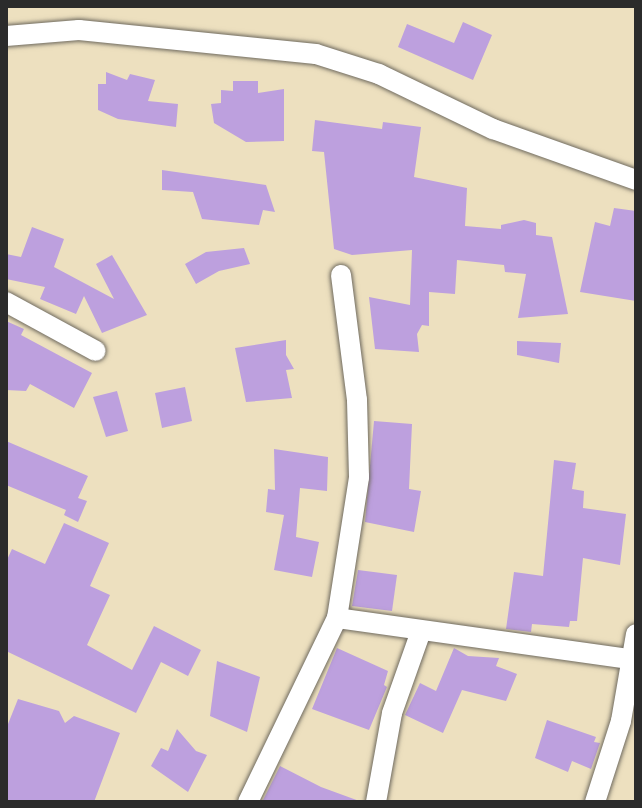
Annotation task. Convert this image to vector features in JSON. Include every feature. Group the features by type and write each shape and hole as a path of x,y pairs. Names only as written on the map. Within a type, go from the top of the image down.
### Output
{"street":[{"path":"6,36 79,30 316,54 379,74 493,129 636,180"},
{"path":"248,802 337,618 359,477 357,400 341,275"},
{"path":"6,302 96,351"},
{"path":"337,618 634,660"},
{"path":"376,802 392,713 421,631"},
{"path":"595,802 634,660 636,634"}],"building":[{"path":"463,22 492,35 473,80 398,47 407,24 454,43"},
{"path":"106,72 127,80 130,74 155,80 148,101 178,104 176,127 118,119 98,110 98,84 106,84"},
{"path":"233,81 258,81 258,93 284,89 284,141 246,142 214,123 211,104 221,103 221,90 233,91"},
{"path":"315,120 382,129 383,122 421,127 414,177 467,188 465,226 501,229 501,225 524,220 536,223 536,235 552,237 568,314 518,318 526,274 505,272 504,265 457,260 455,294 429,292 429,326 422,325 417,334 419,352 375,349 369,297 410,305 412,250 352,255 334,249 324,152 312,151"},
{"path":"162,170 266,185 275,212 263,210 259,225 202,219 193,192 162,190"},
{"path":"614,208 636,211 636,301 580,292 595,222 610,226"},
{"path":"32,227 64,239 54,267 114,299 96,264 112,255 147,315 102,333 84,296 76,314 40,299 45,287 6,279 6,254 21,257"},
{"path":"244,248 250,264 219,271 196,284 185,264 206,252"},
{"path":"6,321 24,329 21,335 92,373 74,408 30,384 26,391 6,390"},
{"path":"286,340 286,355 294,369 286,370 292,398 246,402 235,348"},
{"path":"517,341 561,343 559,363 517,355"},
{"path":"185,387 192,421 162,428 155,393"},
{"path":"117,391 128,431 106,437 93,397"},
{"path":"374,421 412,424 409,489 421,491 414,532 365,522"},
{"path":"6,441 88,476 78,498 87,501 78,522 64,515 66,510 6,485"},
{"path":"274,449 328,457 327,491 300,488 296,537 319,542 312,577 274,570 284,515 266,512 268,489 275,490"},
{"path":"554,460 576,463 572,489 584,491 583,508 626,514 620,565 583,558 577,621 570,621 569,627 532,624 531,632 506,629 514,572 543,576"},
{"path":"64,523 109,543 90,586 110,595 87,645 132,670 154,626 201,650 188,676 161,662 136,713 6,651 6,562 12,549 45,564"},
{"path":"358,570 397,575 392,611 352,606"},
{"path":"337,648 388,671 384,685 387,687 369,730 312,709"},
{"path":"454,648 468,656 499,658 496,666 517,674 506,701 462,690 443,733 405,715 420,683 436,691"},
{"path":"217,661 260,677 247,732 210,716"},
{"path":"18,699 59,711 65,723 74,716 120,733 94,802 6,802 6,729"},
{"path":"547,720 596,737 594,742 600,743 591,769 572,761 568,772 535,758"},
{"path":"177,729 196,751 207,755 188,792 151,766 161,748 168,751"},
{"path":"280,766 321,787 362,802 262,802"}]}
